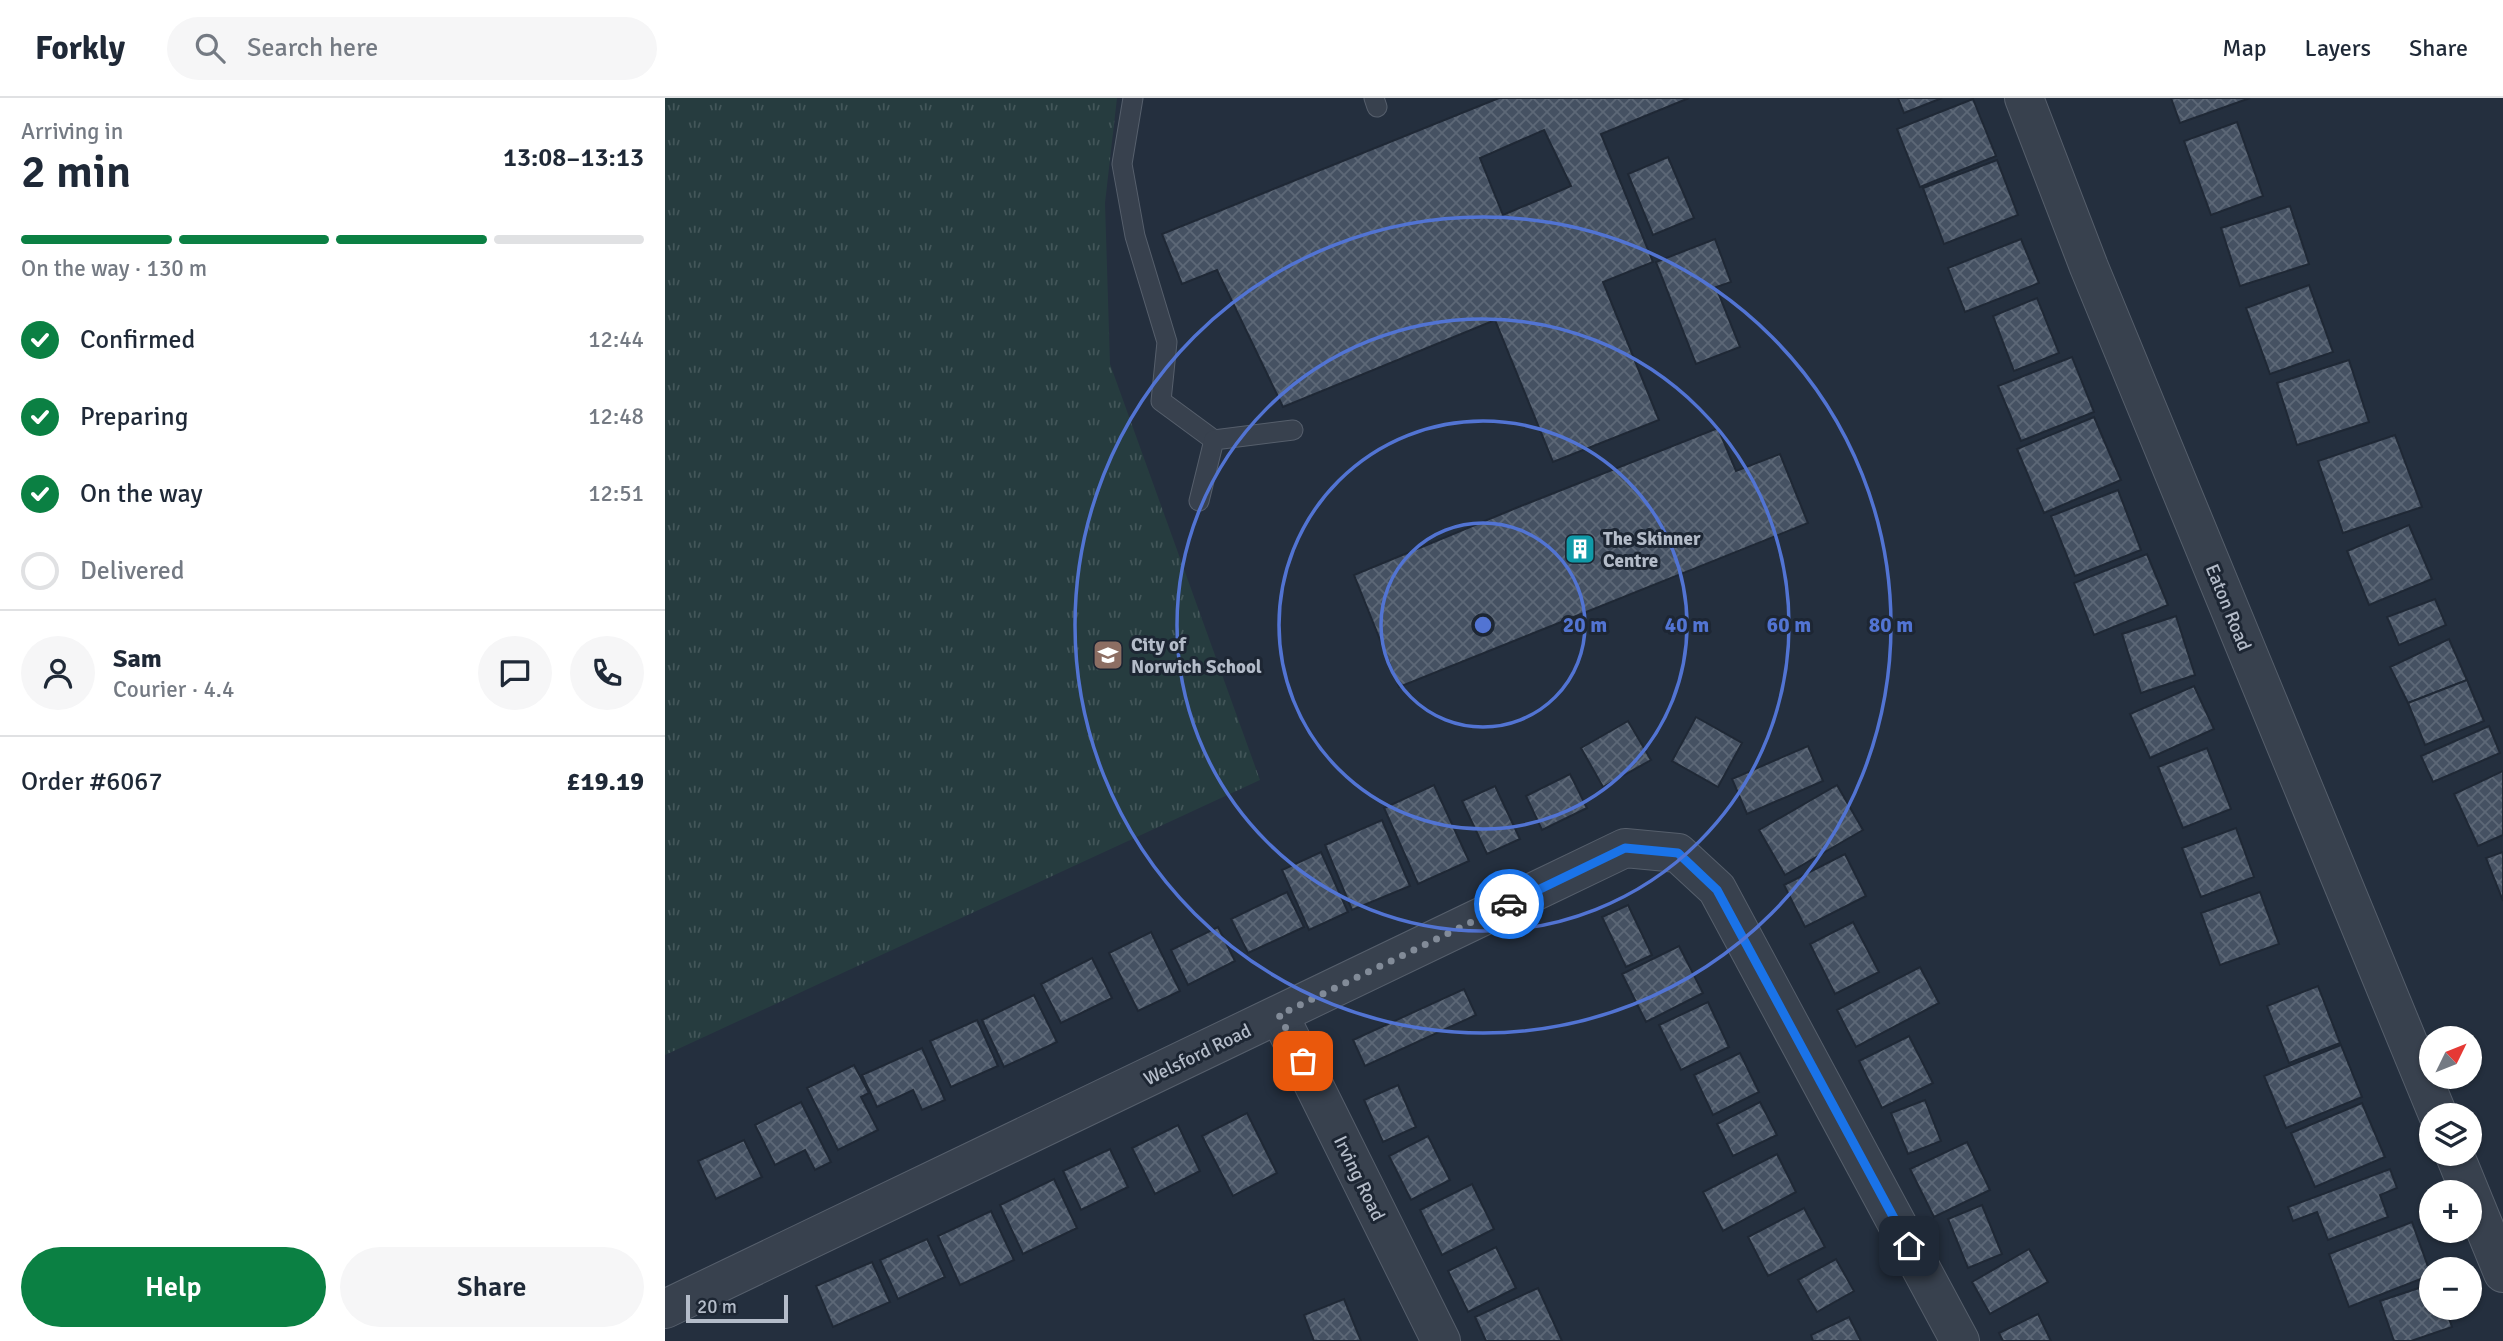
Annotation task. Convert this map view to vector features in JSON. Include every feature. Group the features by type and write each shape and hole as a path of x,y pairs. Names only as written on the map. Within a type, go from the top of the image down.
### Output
{"street":[{"name":"Eaton Road","path":"2024,98 2094,280 2433,1103"},
{"name":"Welsford Road","path":"665,1309 1625,848 1678,853 1717,890 1960,1341"},
{"name":"Irving Road","path":"1279,1015 1441,1341"},
{"path":"2459,1166 2503,1273"}],"lane":[{"path":"1133,98 1122,164 1135,236 1167,342 1161,401 1214,440 1293,430"},
{"path":"1199,501 1214,440"}],"green space":[{"path":"665,98 1117,98 1105,203 1110,364 1260,780 665,1055"}],"building":[{"path":"1499,98 1689,98 1601,134 1653,262 1603,282 1659,420 1553,462 1495,320 1283,407 1217,270 1182,284 1162,234","holes":["1544,130 1571,186 1503,215 1480,158"]},
{"path":"1898,98 1942,98 1904,113"},
{"path":"2171,98 2250,98 2180,123"},
{"path":"1973,99 1996,156 1920,187 1897,129"},
{"path":"2237,122 2263,196 2211,215 2184,141"},
{"path":"1668,157 1694,218 1653,235 1628,174"},
{"path":"1997,160 2018,215 1944,244 1923,188"},
{"path":"2290,206 2309,264 2240,286 2221,228"},
{"path":"1715,239 1731,282 1716,287 1740,347 1696,364 1656,262"},
{"path":"2021,239 2039,283 1965,312 1948,268"},
{"path":"2309,285 2333,352 2270,374 2246,308"},
{"path":"2037,298 2059,353 2014,371 1993,316"},
{"path":"2072,357 2094,412 2021,441 1998,386"},
{"path":"2349,360 2369,422 2297,445 2277,383"},
{"path":"2094,417 2121,480 2044,513 2017,449"},
{"name":"The Skinner Centre","path":"1718,428 1736,471 1780,454 1808,523 1399,687 1354,575"},
{"path":"2395,435 2422,507 2343,533 2318,461"},
{"path":"2118,490 2141,550 2075,576 2051,516"},
{"path":"2409,525 2432,579 2369,605 2347,551"},
{"path":"2147,554 2168,605 2094,635 2074,583"},
{"path":"2435,599 2446,625 2399,645 2387,617"},
{"path":"2176,616 2195,675 2141,693 2122,634"},
{"path":"2449,639 2467,680 2408,703 2390,667"},
{"path":"2467,680 2484,721 2425,745 2408,703"},
{"path":"2194,686 2214,729 2150,758 2130,714"},
{"path":"1696,717 1742,743 1718,787 1672,761"},
{"path":"1628,721 1651,760 1603,787 1581,748"},
{"path":"2489,726 2500,753 2433,782 2421,756"},
{"path":"1808,746 1823,781 1747,814 1732,779"},
{"path":"2207,748 2231,809 2183,828 2158,767"},
{"path":"2503,771 2503,835 2478,846 2454,794"},
{"path":"1570,774 1587,808 1542,830 1526,796"},
{"path":"1434,785 1469,861 1418,884 1384,808"},
{"path":"1837,785 1863,830 1785,875 1759,830"},
{"path":"1495,786 1520,839 1487,854 1462,801"},
{"path":"1382,820 1410,886 1352,910 1325,845"},
{"path":"2236,828 2254,877 2201,897 2182,848"},
{"path":"1321,852 1348,912 1309,930 1282,870"},
{"path":"2503,852 2503,901 2486,858"},
{"path":"1845,854 1866,896 1805,927 1784,885"},
{"path":"1287,892 1304,927 1248,953 1231,919"},
{"path":"2260,892 2279,944 2220,965 2201,913"},
{"path":"1628,905 1652,955 1626,967 1602,917"},
{"path":"1853,922 1879,972 1835,994 1810,944"},
{"path":"1218,927 1235,961 1188,985 1171,950"},
{"path":"1151,932 1180,991 1138,1011 1109,953"},
{"path":"1679,946 1703,993 1646,1022 1622,974"},
{"path":"1092,958 1112,998 1061,1023 1041,984"},
{"path":"1920,967 1939,1003 1856,1047 1837,1010"},
{"path":"2318,986 2340,1043 2289,1063 2267,1006"},
{"path":"1464,989 1476,1015 1365,1066 1353,1040"},
{"path":"1034,995 1057,1042 1004,1067 982,1020"},
{"path":"1708,1002 1729,1047 1681,1070 1659,1025"},
{"path":"977,1020 998,1066 951,1087 930,1041"},
{"path":"1909,1036 1933,1083 1882,1108 1859,1061"},
{"path":"2341,1045 2362,1097 2286,1128 2264,1076"},
{"path":"922,1048 945,1100 922,1110 913,1090 877,1107 862,1075"},
{"path":"1740,1053 1759,1092 1713,1115 1694,1075"},
{"path":"854,1065 869,1093 861,1097 878,1130 838,1150 807,1088"},
{"path":"1398,1085 1416,1127 1383,1142 1364,1100"},
{"path":"1925,1100 1941,1141 1908,1154 1891,1113"},
{"path":"801,1102 831,1162 815,1170 805,1150 775,1165 755,1125"},
{"path":"1760,1102 1777,1135 1733,1156 1717,1124"},
{"path":"2362,1103 2385,1157 2315,1187 2291,1133"},
{"path":"1247,1113 1277,1173 1233,1196 1202,1136"},
{"path":"1178,1125 1200,1171 1155,1194 1132,1148"},
{"path":"1428,1136 1450,1180 1411,1200 1389,1156"},
{"path":"744,1140 762,1177 716,1199 698,1161"},
{"path":"1967,1142 1990,1190 1934,1217 1910,1169"},
{"path":"1110,1149 1128,1187 1081,1210 1063,1171"},
{"path":"1777,1154 1796,1192 1723,1231 1703,1192"},
{"path":"2390,1169 2397,1188 2380,1195 2388,1217 2328,1240 2317,1212 2293,1221 2288,1207"},
{"path":"1054,1179 1077,1228 1023,1254 1000,1205"},
{"path":"1472,1184 1494,1229 1442,1255 1420,1210"},
{"path":"1982,1205 2002,1254 1968,1268 1948,1219"},
{"path":"1804,1208 1825,1247 1768,1276 1748,1237"},
{"path":"991,1211 1014,1260 960,1285 938,1236"},
{"path":"2412,1222 2425,1257 2419,1257 2419,1280 2349,1307 2329,1254"},
{"path":"927,1239 945,1277 898,1299 880,1260"},
{"path":"1496,1247 1516,1288 1468,1312 1448,1271"},
{"path":"2029,1249 2048,1282 1990,1314 1972,1282"},
{"path":"1836,1259 1854,1291 1817,1312 1798,1280"},
{"path":"872,1262 890,1302 833,1327 816,1286"},
{"path":"1538,1288 1562,1341 1486,1341 1475,1317"},
{"path":"2419,1288 2419,1320 2450,1320 2452,1327 2411,1341 2394,1341 2380,1301"},
{"path":"1344,1299 1361,1341 1314,1341 1304,1315"},
{"path":"2038,1314 2051,1341 2003,1341 1999,1333"},
{"path":"1849,1317 1861,1341 1813,1341 1811,1335"}],"way so far":[{"path":"1303,1061 1279,1015 1509,904"}],"place":[{"name":"The Skinner Centre","path":"1580,549"},
{"name":"City of Norwich School","path":"1108,655"}],"route":[{"path":"1509,904 1625,848 1678,853 1717,890 1909,1246"}]}
